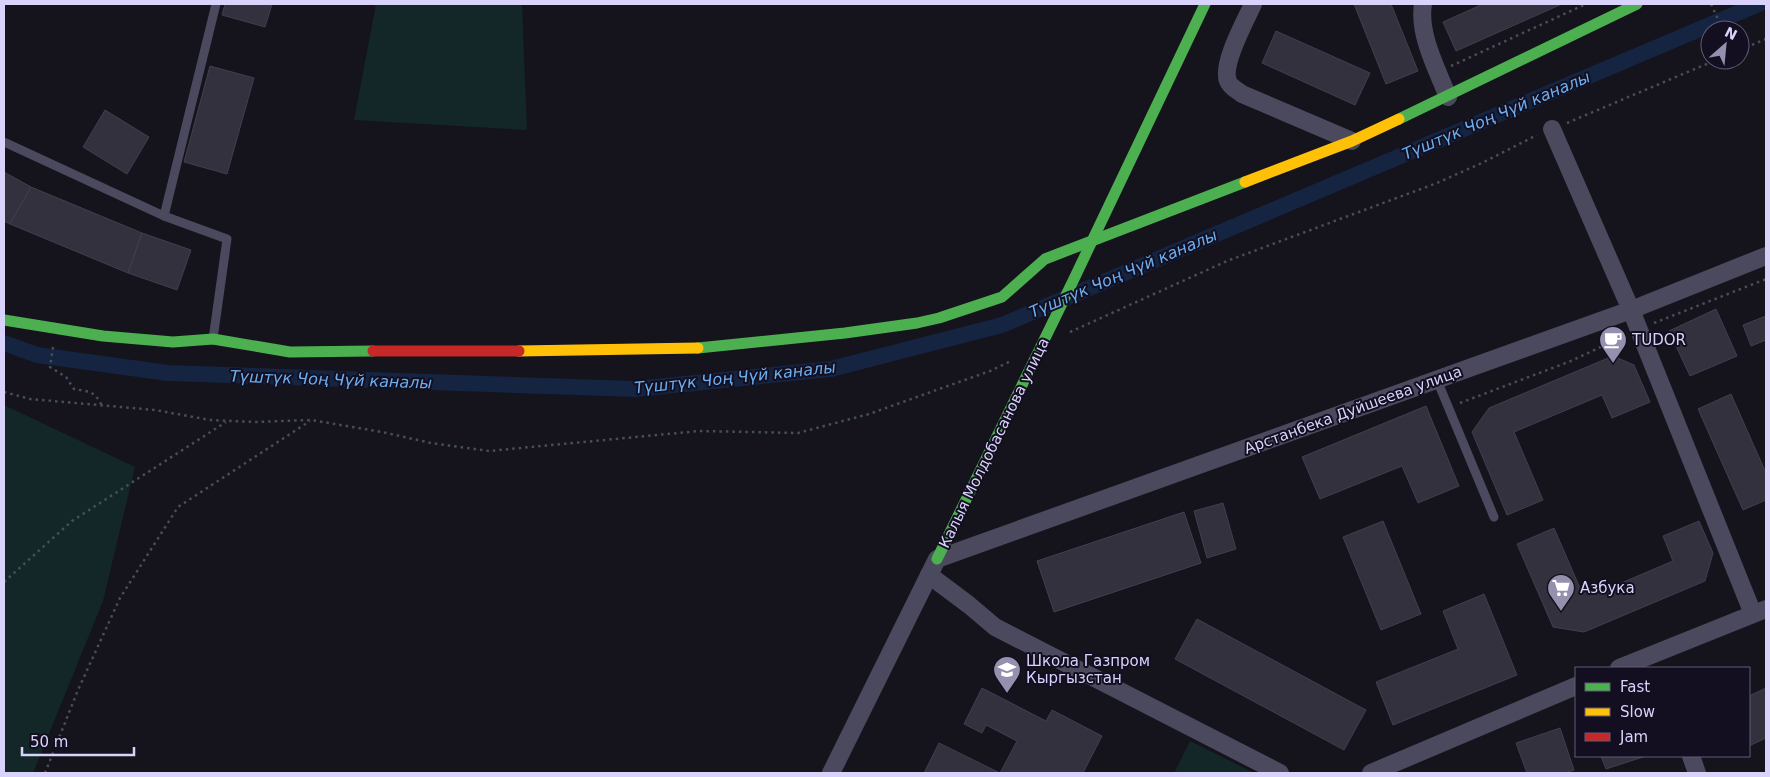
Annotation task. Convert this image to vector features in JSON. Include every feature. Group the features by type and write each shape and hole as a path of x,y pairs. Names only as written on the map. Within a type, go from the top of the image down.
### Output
{"street":[{"name":"Калыя Молдобасанова улица","path":"831,773 1057,315 1205,4"},
{"path":"1254,4 1230,55 1226,75 1228,82 1242,94 1352,141"},
{"path":"1423,4 1422,12 1426,38 1448,96"},
{"path":"4,320 103,336 173,342 213,339 290,352 702,348 845,333 917,323 939,318 1002,297 1045,259 1352,141 1448,96 1618,8 1637,4"},
{"path":"1552,129 1760,611 1655,661 1624,667"},
{"name":"Арстанбека Дуйшеева улица","path":"937,559 1631,310 1766,256"},
{"path":"929,575 969,604 996,627 1280,773"},
{"path":"1371,773 1575,686"},
{"path":"1691,757 1697,773"}],"lane":[{"path":"164,216 216,4"},
{"path":"4,142 164,216 227,239 213,339"},
{"path":"1437,380 1494,517"}],"path":[{"path":"1438,72 1586,4"},
{"path":"1711,4 1718,20"},
{"path":"1750,46 1766,39"},
{"path":"1449,408 1572,361 1639,330 1766,279"},
{"path":"54,342 50,367 66,377 74,389 93,392 103,406"},
{"path":"45,773 78,690 120,598 178,507 311,420"},
{"path":"4,582 72,520 227,421"}],"green space":[{"path":"376,4 522,4 527,130 354,120"},
{"path":"4,405 135,467 103,601 33,773 4,773"},
{"path":"1190,741 1254,773 1174,773"}],"building":[{"path":"225,4 272,4 265,27 222,15"},
{"path":"1354,4 1391,4 1418,71 1386,84"},
{"path":"1483,4 1562,4 1456,51 1443,22"},
{"path":"1276,31 1370,73 1355,105 1262,63"},
{"path":"210,66 254,78 227,174 184,162"},
{"path":"105,110 149,137 127,174 83,147"},
{"path":"4,172 31,187 10,224 4,221"},
{"path":"31,187 142,233 128,273 10,224"},
{"path":"142,233 191,250 177,290 128,273"},
{"path":"1716,309 1737,356 1690,376 1669,331"},
{"path":"1766,316 1766,340 1751,346 1743,325"},
{"path":"1613,356 1634,365 1650,402 1612,418 1602,395 1514,432 1543,500 1507,515 1472,432 1489,408"},
{"path":"1731,394 1766,473 1766,500 1743,510 1698,409"},
{"path":"1426,406 1459,486 1418,503 1402,466 1320,499 1302,457"},
{"path":"1223,503 1236,549 1207,558 1194,511"},
{"path":"1184,512 1201,563 1054,612 1037,561"},
{"path":"1383,521 1421,614 1381,630 1343,537"},
{"path":"1699,521 1713,553 1705,581 1584,632 1553,627 1517,544 1554,528 1580,588 1593,595 1673,561 1663,536"},
{"path":"1484,594 1517,675 1393,725 1376,682 1458,649 1443,611"},
{"path":"1197,619 1366,710 1344,750 1175,659"},
{"path":"982,688 1046,721 1052,710 1102,736 1083,773 1000,773 1017,741 986,725 982,733 964,724"},
{"path":"1766,688 1766,738 1750,746 1750,696"},
{"path":"1560,728 1574,770 1564,773 1527,773 1516,743"},
{"path":"939,743 1000,773 924,773"},
{"path":"1601,757 1643,757 1606,769"}],"waterway":[{"name":"Түштүк Чоң Чүй каналы","path":"4,343 37,355 168,373 635,389 831,369 1002,325 1759,4"}],"traffic: fast":[{"path":"937,559 1073,281 1205,4"},
{"path":"1399,119 1637,4"},
{"path":"698,348 845,333 939,318 1002,297 1045,259 1245,182"},
{"path":"4,320 103,336 173,342 213,339 290,352 373,351"}],"traffic: slow":[{"path":"1245,182 1352,141 1399,119"},
{"path":"519,351 698,348"}],"traffic: jam":[{"path":"373,351 519,351"}],"place":[{"name":"TUDOR","path":"1613,364"},
{"name":"Азбука","path":"1561,612"},
{"name":"Школа Газпром Кыргызстан","path":"1007,694"}]}
